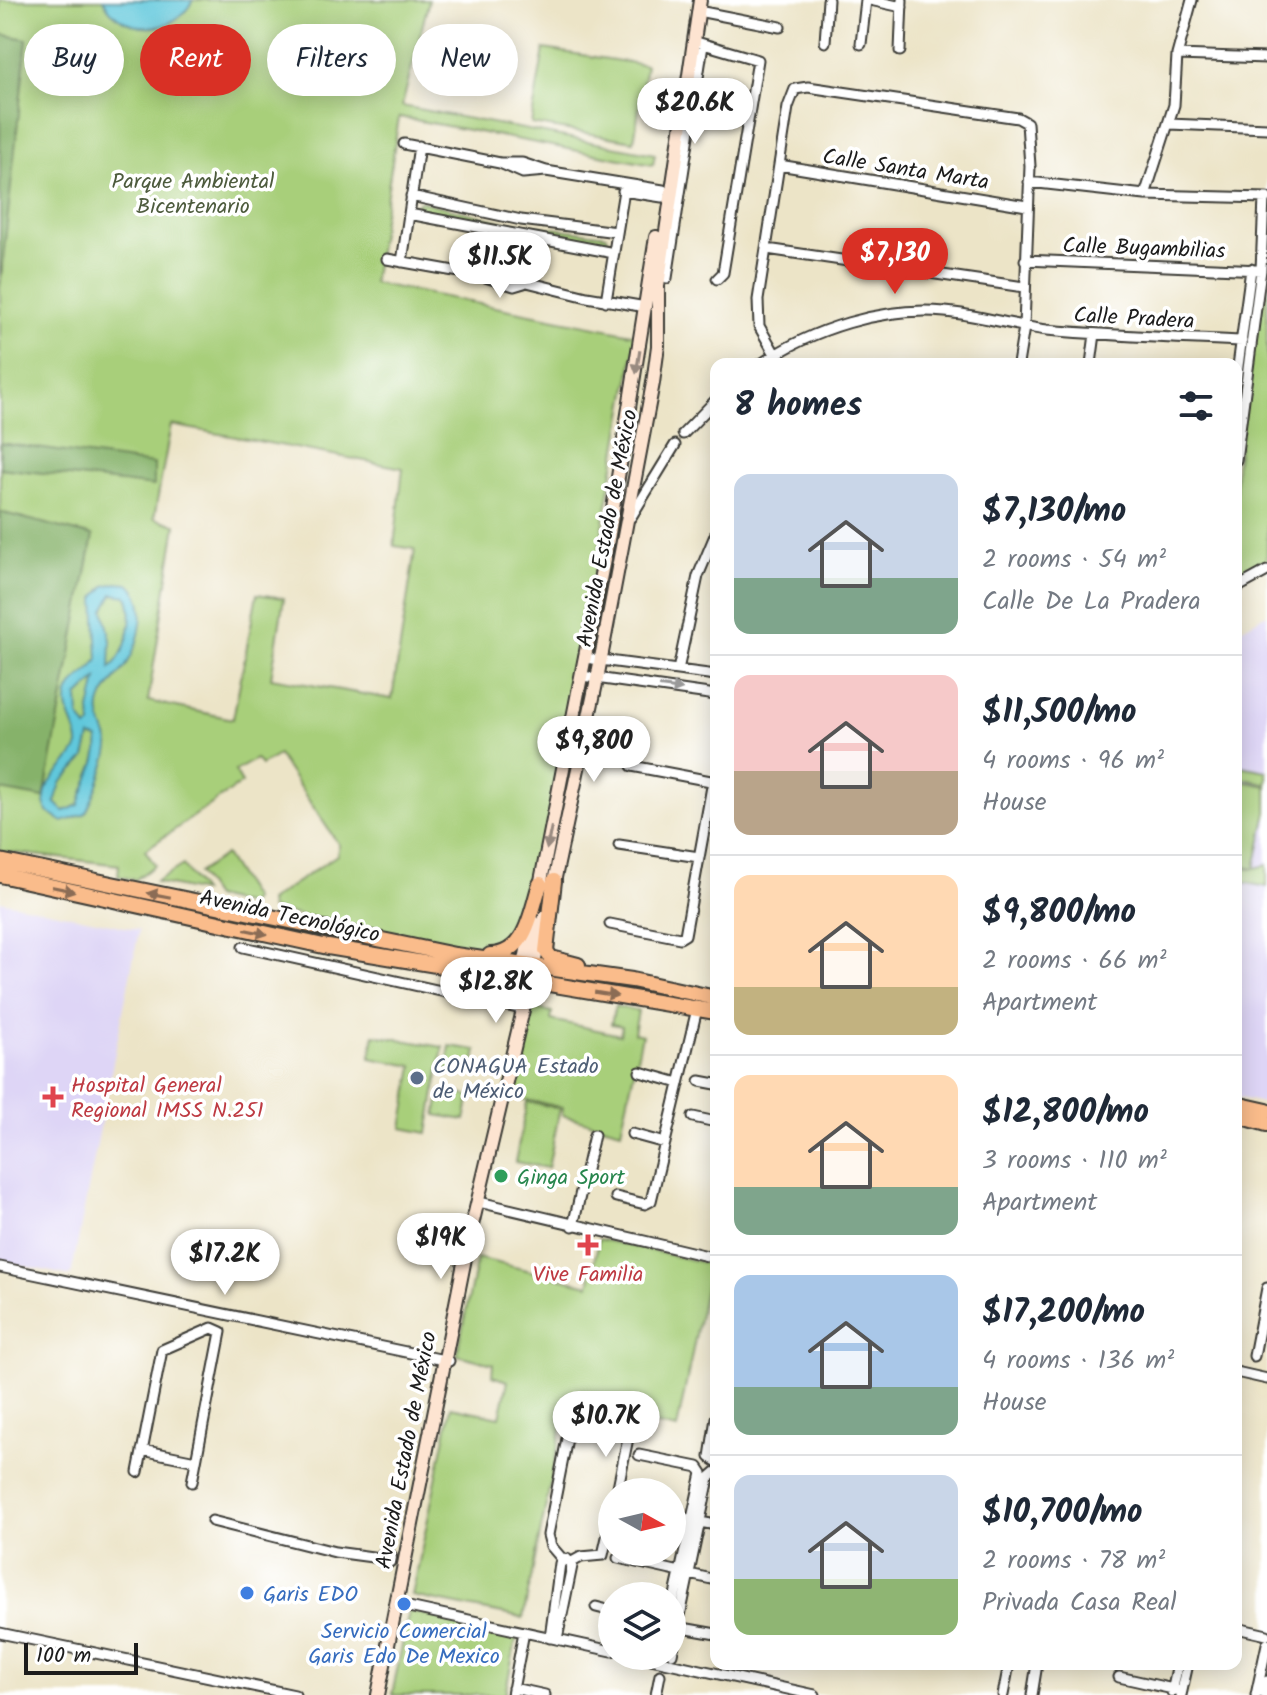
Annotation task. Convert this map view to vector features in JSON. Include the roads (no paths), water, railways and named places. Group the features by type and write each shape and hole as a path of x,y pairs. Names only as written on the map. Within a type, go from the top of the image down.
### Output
{"main road":[{"name":"Avenida Estado de México","path":"378,1695 519,1005 601,661 653,383 658,346 658,286 698,43 697,4"},
{"name":"Avenida Estado de México","path":"547,882 646,307 662,193 697,4"},
{"path":"599,585 614,592"},
{"path":"595,603 610,610"},
{"name":"Avenida Tecnológico","path":"0,861 455,955 632,980 710,997"},
{"name":"Avenida Tecnológico","path":"0,875 277,937 494,977 710,1011"},
{"path":"455,955 496,955 515,947 547,882"},
{"path":"547,882 545,940 548,955 632,980"},
{"path":"494,977 519,1005"},
{"path":"1242,1105 1267,1111"},
{"path":"1242,1117 1267,1124"},
{"name":"Avenida Estado de México","path":"385,1695 398,1605 397,1561 447,1360"}],"street":[{"path":"825,42 828,0"},
{"path":"861,44 868,0 902,4 900,51"},
{"path":"1145,195 1169,124 1177,55 1192,0"},
{"path":"697,4 780,27"},
{"path":"667,278 698,43 758,60 723,273 717,279"},
{"path":"1177,55 1267,58"},
{"path":"775,354 757,317 792,92 808,87 1018,118 1027,123 1029,182 1024,327 1019,358"},
{"path":"1169,124 1267,128"},
{"path":"404,144 500,163 522,163 546,171 662,193"},
{"path":"402,262 419,146"},
{"name":"Calle Santa Marta","path":"779,165 1027,206"},
{"path":"1029,182 1145,195 1265,198 1242,403"},
{"path":"606,301 624,187"},
{"path":"411,196 511,218 617,232"},
{"path":"409,214 614,253"},
{"path":"767,249 1024,287"},
{"path":"387,259 482,276 507,277 606,301 646,307"},
{"name":"Calle Bugambilias","path":"1025,260 1256,270"},
{"path":"1239,358 1256,270"},
{"name":"Calle Pradera","path":"769,358 823,333 903,312 950,312 1024,327 1095,334 1242,341"},
{"path":"1092,358 1095,334"},
{"path":"683,434 710,406"},
{"path":"626,528 641,497 675,445"},
{"path":"678,670 698,576 710,547"},
{"path":"1242,585 1267,571"},
{"path":"585,658 710,674"},
{"path":"582,676 710,694"},
{"path":"632,766 710,780"},
{"path":"610,924 684,936 710,805"},
{"path":"619,845 699,857"},
{"path":"243,947 519,1005"},
{"path":"616,1197 645,1204 651,1201 697,1009"},
{"path":"640,1072 679,1083"},
{"path":"700,1081 710,1083"},
{"path":"693,1117 710,1121"},
{"path":"632,1134 665,1143"},
{"path":"573,1226 594,1135"},
{"path":"478,1208 710,1257"},
{"path":"0,1267 447,1360"},
{"path":"1254,1356 1267,1288"},
{"path":"212,1328 216,1312"},
{"path":"138,1472 162,1350 212,1328 221,1332 192,1482"},
{"path":"1242,1373 1267,1379"},
{"path":"567,1561 551,1546 548,1535 570,1423"},
{"path":"620,1478 629,1433"},
{"path":"142,1450 196,1461"},
{"path":"639,1455 701,1470 696,1521"},
{"path":"681,1582 696,1521 710,1483"},
{"path":"686,1518 710,1524"},
{"path":"212,1521 335,1552 380,1558 387,1552 397,1561"},
{"path":"567,1561 598,1555"},
{"path":"553,1639 567,1561"},
{"path":"653,1566 710,1579"},
{"path":"683,1582 684,1573"},
{"path":"398,1605 598,1648"},
{"path":"686,1629 710,1633"},
{"path":"1242,1629 1267,1635"},
{"path":"524,1632 512,1692 545,1695"},
{"path":"0,1633 295,1695"},
{"path":"1256,1695 1267,1644"},
{"path":"686,1663 786,1692 815,1695"},
{"path":"1003,1695 1008,1670"},
{"path":"1032,1695 1036,1670"},
{"path":"1177,1693 1178,1670"},
{"path":"1177,1693 1186,1670"},
{"path":"656,1695 660,1675"},
{"path":"1119,1677 1177,1693"},
{"path":"1265,1695 1267,1681"}],"water":[{"path":"103,0 193,0 174,21 166,24 135,26 112,12"},
{"path":"129,584 140,602 141,624 131,657 101,702 101,718 109,749 96,790 85,814 63,822 47,812 46,792 78,746 68,710 68,694 75,682 98,659 95,598 105,586","holes":["113,594 127,596 131,614 125,645 110,668 111,640 104,610","97,679 90,710 91,725 87,728 79,716 78,697","90,737 98,739 97,756 79,805 64,811 55,802 61,783 85,758"]}],"place":[{"name":"CONAGUA Estado de México","path":"417,1078"},
{"name":"Hospital General Regional IMSS N.251","path":"53,1097"},
{"name":"Ginga Sport","path":"501,1176"},
{"name":"Vive Familia","path":"588,1245"},
{"name":"Garis EDO","path":"247,1593"},
{"name":"Servicio Comercial Garis Edo De Mexico","path":"404,1604"}],"park label":[{"name":"Parque Ambiental Bicentenario","path":"193,192"}]}
